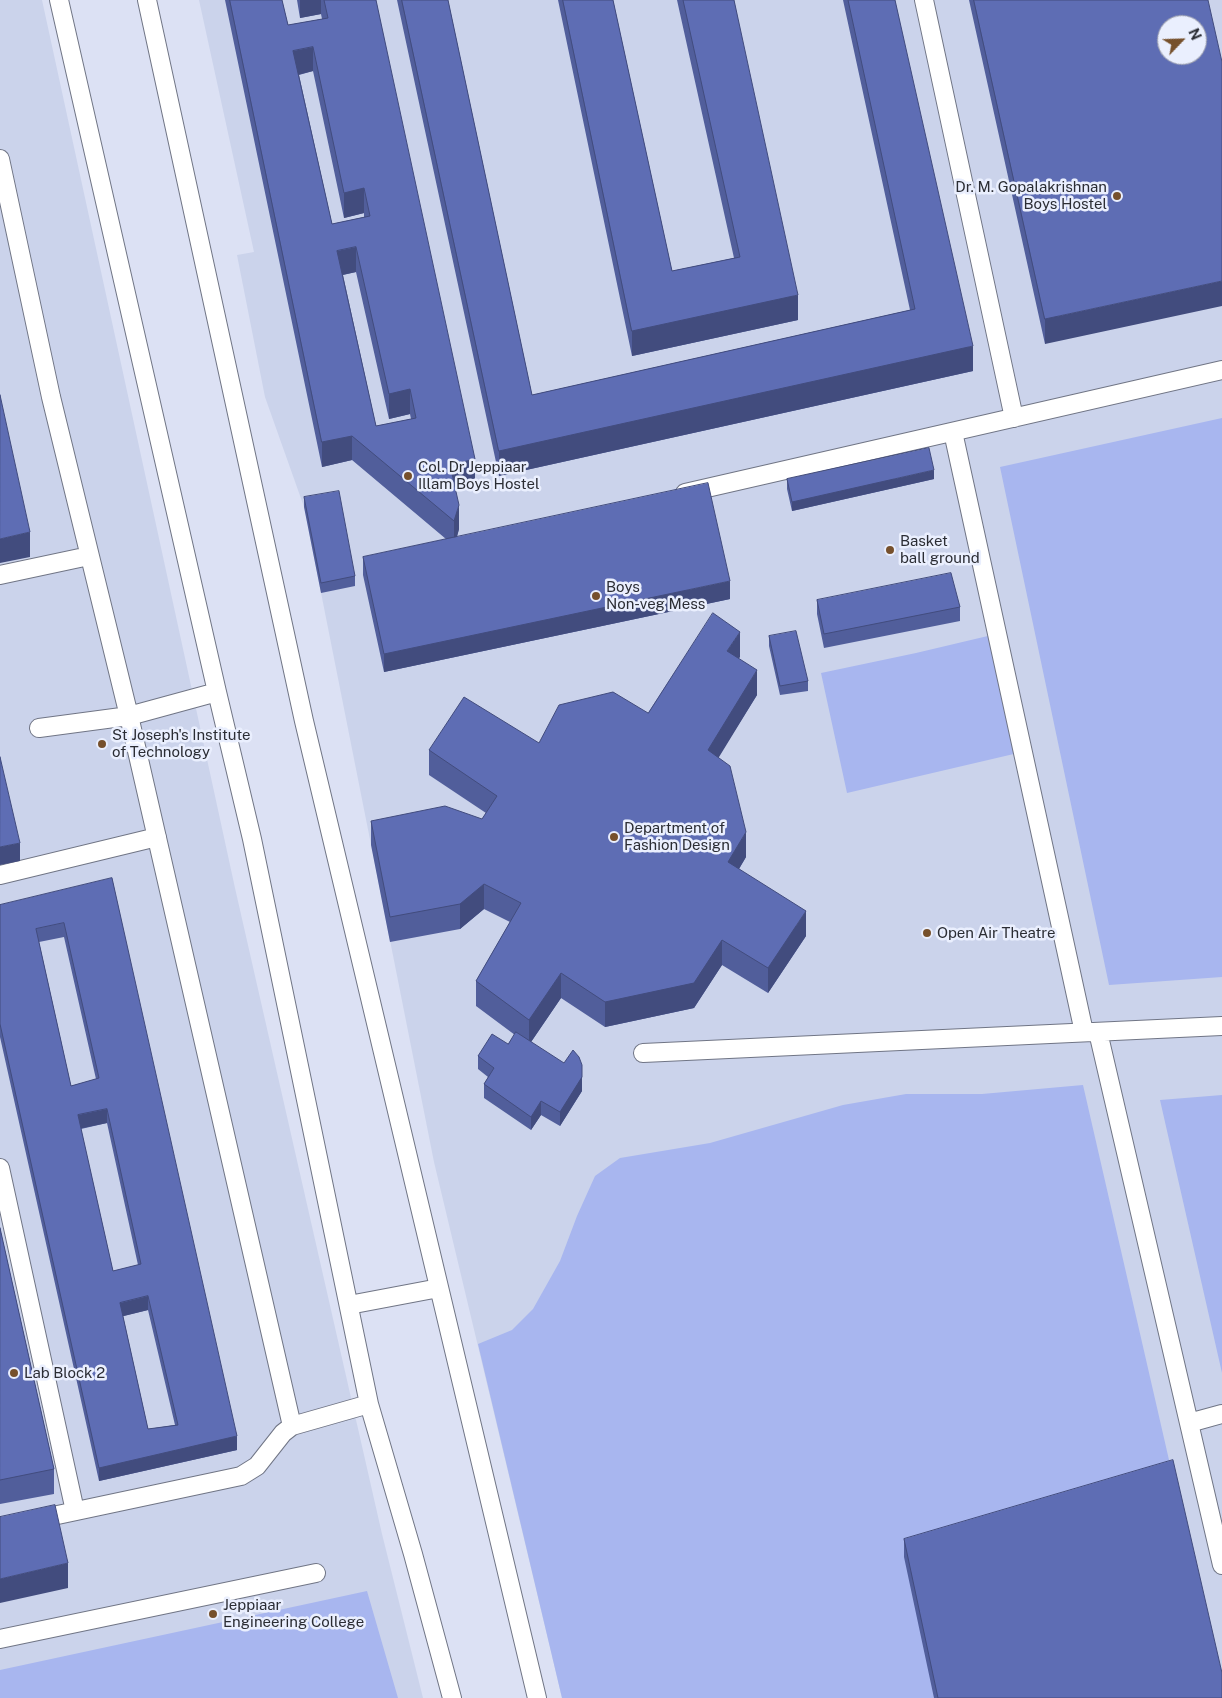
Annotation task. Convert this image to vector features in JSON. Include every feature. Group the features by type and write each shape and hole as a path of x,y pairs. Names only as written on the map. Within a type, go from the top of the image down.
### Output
{"lane":[{"path":"59,0 252,839 370,1404 414,1554 452,1698"},
{"path":"147,0 304,721 537,1698"},
{"path":"924,0 1014,418"},
{"path":"0,159 51,398 129,716 292,1426"},
{"path":"665,498 1222,370"},
{"path":"953,432 1091,1032 1189,1423 1222,1565"},
{"path":"0,575 90,556"},
{"path":"39,728 129,716 217,692"},
{"path":"0,875 157,838"},
{"path":"643,1053 1222,1026"},
{"path":"0,1168 75,1511"},
{"path":"349,1305 439,1288"},
{"path":"22,1522 240,1476 257,1466 283,1433 292,1426 370,1404"},
{"path":"1189,1423 1222,1414"},
{"path":"0,1639 316,1573"}],"shaded area":[{"name":"St Joseph's Institute of Technology","path":"0,0 42,0 235,888 382,1534 423,1698 0,1698"},
{"path":"199,0 1222,0 1222,1698 562,1698 434,1162 304,507 265,397 237,255 254,252"},
{"path":"1222,418 1222,977 1109,985 1000,467"},
{"path":"992,635 1018,753 847,793 821,673"},
{"path":"1083,1085 1222,1691 1222,1698 562,1698 478,1344 512,1330 533,1309 560,1261 595,1176 620,1158 710,1143 843,1105 906,1094 982,1094"},
{"path":"1222,1095 1222,1373 1160,1100"},
{"path":"367,1591 398,1698 0,1698 0,1670"}],"building":[{"path":"230,0 282,0 288,25 328,18 324,0 376,0 475,459 450,465 459,505 454,521 352,436 322,442","holes":["313,47 344,193 364,188 370,216 332,224 293,51","356,247 389,394 410,389 416,418 376,426 337,251"]},
{"path":"402,0 448,0 532,395 915,309 848,0 895,0 973,346 499,451"},
{"path":"563,0 613,0 672,271 740,257 683,0 734,0 798,295 632,331"},
{"name":"Dr. M. Gopalakrishnan Boys Hostel","path":"974,0 1208,0 1222,62 1222,281 1045,319"},
{"path":"0,395 30,532 0,539"},
{"path":"929,448 934,470 792,502 787,479"},
{"path":"708,483 730,581 384,654 363,557"},
{"path":"339,491 355,576 321,583 304,497"},
{"path":"951,573 960,607 824,634 817,600"},
{"name":"Department of Fashion Design","path":"713,613 740,632 727,651 757,670 708,750 730,766 746,832 728,862 806,911 768,968 722,940 694,983 605,1002 561,973 529,1020 476,981 521,903 484,884 460,904 390,917 371,821 445,806 482,819 497,796 429,750 464,697 539,743 559,705 613,692 648,713"},
{"path":"796,631 808,681 780,686 769,636"},
{"path":"0,757 20,843 0,847"},
{"path":"112,878 237,1436 99,1468 0,1024 0,905","holes":["64,923 99,1078 71,1086 36,929","107,1109 141,1264 113,1271 78,1115","148,1296 178,1425 148,1429 120,1303"]},
{"path":"516,1032 564,1063 573,1050 579,1057 582,1065 582,1077 560,1112 541,1101 531,1117 484,1084 494,1068 478,1056 492,1034 508,1044"},
{"name":"Lab Block 2","path":"0,1228 54,1469 0,1480"},
{"path":"1173,1460 1222,1673 1222,1698 938,1698 904,1539"},
{"path":"55,1505 68,1563 0,1579 0,1517"}],"place":[{"name":"Dr. M. Gopalakrishnan Boys Hostel","path":"1117,196"},
{"name":"Col. Dr Jeppiaar Illam Boys Hostel","path":"408,476"},
{"name":"Basket ball ground","path":"890,550"},
{"name":"Boys Non-veg Mess","path":"596,596"},
{"name":"St Joseph's Institute of Technology","path":"102,744"},
{"name":"Department of Fashion Design","path":"614,837"},
{"name":"Open Air Theatre","path":"927,933"},
{"name":"Lab Block 2","path":"14,1373"},
{"name":"Jeppiaar Engineering College","path":"213,1614"}]}
